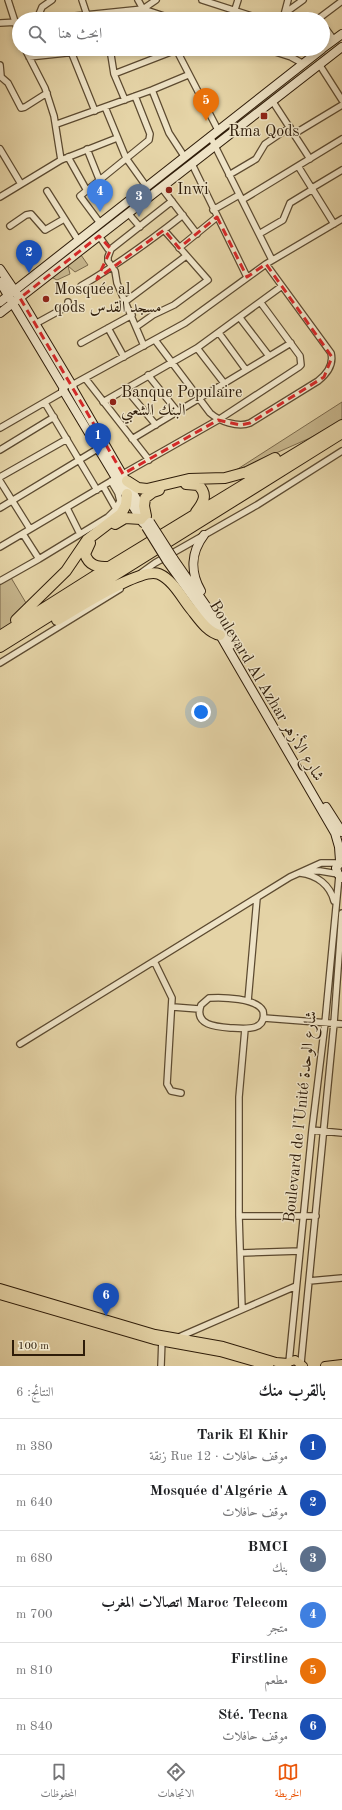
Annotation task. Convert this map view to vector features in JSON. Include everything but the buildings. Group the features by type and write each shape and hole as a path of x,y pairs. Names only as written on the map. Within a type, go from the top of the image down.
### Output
{"highway":[{"path":"120,479 138,488 147,489 189,479 232,477 341,428"},
{"path":"0,636 109,566 341,428"},
{"path":"0,648 341,428"},
{"path":"109,566 94,566 90,563 85,554 88,544 120,520 130,517 146,521 144,502 148,495 153,492 192,483 202,489 204,494 201,505 191,518"},
{"path":"0,632 13,623 59,579 87,540 122,514 129,492"},
{"path":"0,648 29,636 124,582 138,576 156,573 166,578 205,627 220,635"}],"main road":[{"path":"330,43 342,34"},
{"path":"0,314 98,236 341,48"},
{"path":"0,302 311,56"},
{"path":"0,269 11,292 120,479"},
{"path":"0,282 11,292"},
{"path":"16,300 36,324 98,448 129,492 170,560"},
{"path":"204,535 195,550 193,562 194,573 197,584 224,627 231,645"},
{"name":"Boulevard Al Azhar شارع الأزهر","path":"170,560 220,635 335,832 339,847 340,861 336,868 340,876"},
{"name":"Boulevard Al Azhar شارع الأزهر","path":"170,560 218,621 299,762 342,832"},
{"path":"0,1288 86,1313 162,1338 179,1337 223,1346 276,1362 288,1364 295,1360 304,1365"},
{"path":"0,1295 93,1322 220,1352 269,1366"},
{"path":"86,1313 93,1322"},
{"path":"325,1366 342,1364"}],"street":[{"path":"8,0 13,12"},
{"path":"40,12 44,4 52,0"},
{"path":"82,0 86,12"},
{"path":"138,0 143,9 149,12"},
{"path":"109,12 143,9 156,0"},
{"path":"202,0 241,12"},
{"path":"235,10 238,0"},
{"path":"285,12 288,0"},
{"path":"289,12 303,0"},
{"path":"327,12 342,1"},
{"path":"0,23 12,22"},
{"path":"330,35 334,40"},
{"path":"43,56 29,57 47,93 57,124 61,160"},
{"path":"73,56 95,111"},
{"path":"111,56 114,74 125,100"},
{"path":"114,74 159,56"},
{"path":"179,56 218,130"},
{"path":"288,56 302,63"},
{"path":"319,64 342,100"},
{"path":"0,65 0,76 8,83 21,108 47,93"},
{"path":"57,124 152,90 188,75"},
{"path":"152,90 169,133 184,156"},
{"path":"100,223 80,198 81,194 150,138 135,96"},
{"path":"273,102 310,159"},
{"path":"105,107 126,158 146,186"},
{"path":"294,134 341,108"},
{"path":"229,175 256,159 266,142 290,127"},
{"path":"210,136 272,260"},
{"path":"0,198 61,160 117,138"},
{"path":"213,210 298,166 342,139"},
{"path":"0,149 22,184"},
{"path":"87,149 98,179"},
{"path":"68,157 86,189"},
{"path":"192,164 213,210 247,277"},
{"path":"298,166 334,224"},
{"path":"260,234 283,220 290,203 342,170"},
{"path":"161,187 197,234"},
{"path":"47,191 78,240"},
{"path":"144,346 117,283 108,257 111,249 172,201"},
{"path":"128,213 140,227"},
{"path":"10,226 26,215 31,214 45,230 64,219"},
{"path":"81,286 112,268 183,215"},
{"path":"179,248 217,217"},
{"path":"0,428 45,403 68,388 189,321 272,260 342,219"},
{"path":"136,326 153,315 174,305 208,280 164,230"},
{"path":"98,236 108,249 111,249"},
{"path":"126,301 186,256"},
{"path":"155,340 210,413 218,420 246,425 318,382 327,373 330,366 331,353 266,264"},
{"path":"103,402 196,348 261,303 282,286"},
{"path":"36,324 66,307 68,302"},
{"path":"0,547 103,486 120,479 149,460 218,420 296,370 301,365 300,356 261,303"},
{"path":"81,343 132,315"},
{"path":"240,318 269,356"},
{"path":"108,328 124,357"},
{"path":"219,333 246,370"},
{"path":"132,439 291,343"},
{"path":"196,348 224,383"},
{"path":"148,375 177,411"},
{"path":"86,378 149,460"},
{"path":"126,388 156,425"},
{"path":"45,403 80,459 97,490"},
{"path":"0,450 54,417"},
{"path":"0,476 67,439"},
{"path":"0,508 98,448"},
{"path":"0,663 117,591 155,563 257,505 342,451"},
{"path":"0,581 108,517 116,509 120,499 120,479"},
{"path":"0,481 30,529"},
{"path":"103,486 116,509"},
{"path":"66,508 80,534"},
{"path":"23,534 39,559"},
{"path":"20,1044 300,872 327,862 340,861"},
{"path":"300,872 320,871 340,876"},
{"path":"300,872 315,877 322,882 328,888 335,904"},
{"name":"Boulevard de l'Unité شارع الوحدة","path":"288,1364 312,1130 326,1023 335,904 340,876"},
{"path":"248,1001 257,898"},
{"name":"Boulevard de l'Unité شارع الوحدة","path":"304,1365 309,1281 334,1023 342,913"},
{"path":"154,961 171,993 172,1007 167,1084 171,1091 180,1093"},
{"path":"209,998 248,1001 260,1005 263,1011 264,1018 258,1027 245,1029 211,1026 200,1017 199,1009 203,1002 209,998"},
{"path":"172,1007 199,1009"},
{"path":"264,1018 342,1024"},
{"path":"242,1309 239,1216 239,1097 245,1029"},
{"path":"312,1130 342,1133"},
{"path":"239,1216 316,1216"},
{"path":"241,1253 300,1251"},
{"path":"309,1281 342,1278"},
{"path":"179,1337 296,1286"},
{"path":"161,1366 162,1338"}],"highlighted area":[{"path":"217,217 247,277 266,264 332,357 324,377 250,423 240,425 218,420 123,474 20,298 99,236 111,249 97,279 164,230 179,248"}],"shaded area":[{"path":"81,255 88,265 75,272 68,266 70,274 57,280 51,277"},
{"path":"342,402 342,420 310,438 233,472"},
{"path":"10,576 29,608 0,632 0,582"}],"place":[{"name":"Rma Qods","path":"264,116"},
{"name":"Firstline","path":"206,121"},
{"name":"Inwi","path":"169,190"},
{"name":"Maroc Telecom اتصالات المغرب","path":"100,212"},
{"name":"BMCI","path":"139,217"},
{"name":"Mosquée d'Algérie A","path":"29,273"},
{"name":"Mosquée al qods مسجد القدس","path":"46,299"},
{"name":"Banque Populaire البنك الشعبي","path":"113,402"},
{"name":"Tarik El Khir","path":"98,456"},
{"name":"Sté. Tecna","path":"106,1316"}]}
